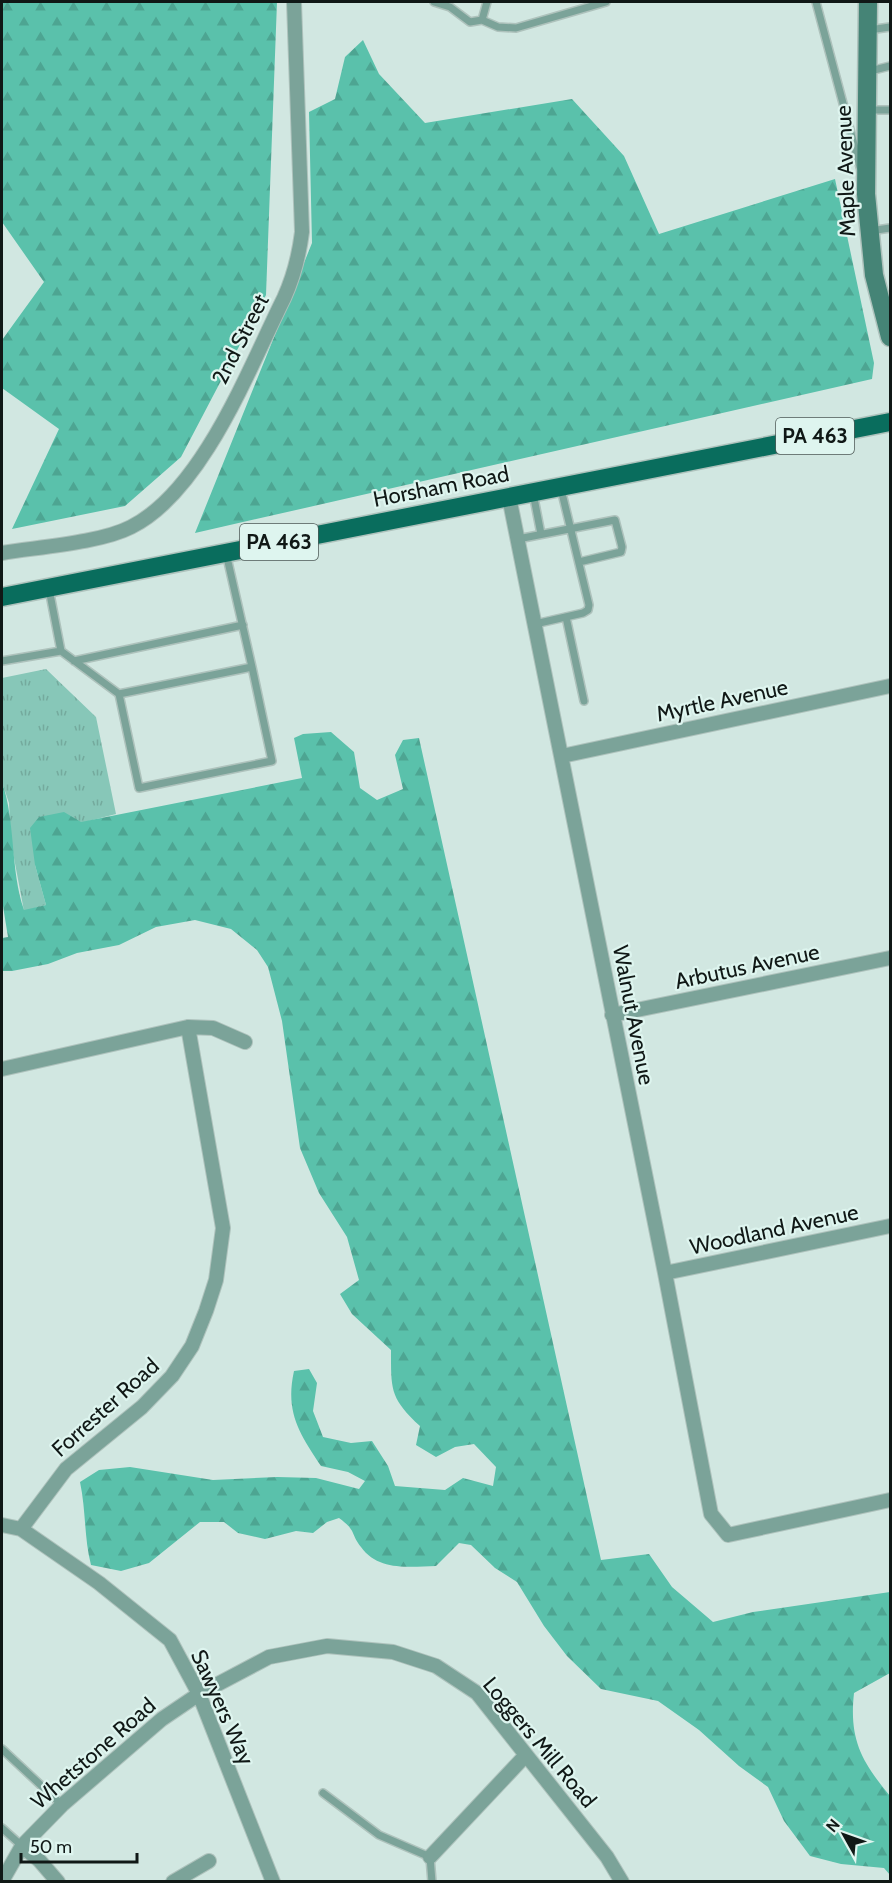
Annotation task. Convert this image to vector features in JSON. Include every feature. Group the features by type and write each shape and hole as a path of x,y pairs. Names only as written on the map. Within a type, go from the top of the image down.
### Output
{"main road":[{"name":"Horsham Road","path":"2,597 891,422"}],"street":[{"name":"2nd Street","path":"2,554 109,535 132,527 171,495 188,478 206,454 284,298 295,273 300,250 302,232 294,2"},
{"name":"Maple Avenue","path":"868,2 866,194 874,275 885,297 891,337"},
{"name":"Walnut Avenue","path":"509,497 665,1273 711,1514 728,1535 891,1500"},
{"name":"Myrtle Avenue","path":"562,756 891,686"},
{"name":"Arbutus Avenue","path":"612,1015 891,958"},
{"path":"2,1069 188,1027 213,1028 245,1042"},
{"name":"Forrester Road","path":"21,1529 66,1469 142,1407 172,1376 192,1346 216,1281 223,1228 188,1027"},
{"name":"Woodland Avenue","path":"665,1273 891,1226"},
{"name":"Sawyers Way","path":"2,1525 21,1529 99,1583 170,1640 199,1694 273,1881"},
{"name":"Loggers Mill Road","path":"199,1694 269,1657 327,1646 393,1652 436,1665 477,1693 607,1857 622,1881"},
{"name":"Whetstone Road","path":"2,1881 22,1846 62,1805 162,1719 199,1694"},
{"path":"430,1857 525,1756"},
{"path":"22,1846 39,1860 58,1881"},
{"path":"173,1881 209,1861"}],"lane":[{"path":"434,2 450,7 470,22 482,21 498,27 516,28 606,2"},
{"path":"482,21 487,2"},
{"path":"816,2 866,194"},
{"path":"868,30 891,27"},
{"path":"867,71 891,66"},
{"path":"867,110 891,110"},
{"path":"870,231 891,228"},
{"path":"535,624 588,610 560,486"},
{"path":"533,492 542,534"},
{"path":"518,539 612,519 617,523 621,552 579,562"},
{"path":"49,588 61,651 119,694 139,788 272,761 226,552"},
{"path":"566,617 584,701"},
{"path":"74,661 243,625"},
{"path":"2,661 61,651"},
{"path":"119,694 252,667"},
{"path":"2,1749 62,1805"},
{"path":"323,1793 379,1835 430,1857 432,1881"},
{"path":"2,1828 22,1846"}],"green space":[{"path":"2,2 277,2 266,295 181,457 125,506 12,529 59,429 2,388 2,340 44,282 2,222"},
{"path":"363,40 379,74 425,123 572,99 624,156 659,234 835,179 874,363 872,379 195,533 312,243 309,112 335,99 345,57"},
{"path":"46,669 96,717 116,814 81,823 35,865 46,905 24,911 11,842 9,803 2,782 2,678"},
{"path":"331,732 354,752 360,788 377,800 403,789 395,755 403,740 419,738 601,1560 649,1554 672,1587 713,1622 753,1612 890,1592 890,1673 854,1693 853,1724 859,1749 871,1772 890,1796 890,1875 884,1868 841,1864 810,1856 784,1821 768,1787 739,1766 699,1730 658,1701 601,1689 567,1656 544,1626 517,1582 495,1568 471,1545 459,1543 436,1566 405,1567 385,1564 368,1555 351,1529 339,1518 327,1522 313,1533 296,1531 265,1539 238,1533 224,1522 200,1522 149,1563 121,1571 91,1565 80,1482 99,1470 130,1467 213,1480 316,1478 359,1489 365,1481 348,1472 321,1466 306,1443 296,1422 291,1398 294,1371 309,1369 317,1383 313,1411 323,1437 351,1443 372,1441 388,1466 395,1486 445,1490 463,1478 493,1486 496,1467 474,1444 455,1447 436,1457 416,1445 420,1426 403,1408 394,1392 391,1350 352,1314 340,1294 359,1280 347,1237 319,1193 300,1148 282,1021 268,967 257,950 231,929 195,920 156,927 119,945 77,953 48,964 2,971 2,938 8,937 2,900 2,782 24,910 46,905 35,865 30,828 39,817 64,812 81,822 302,778 294,738 303,734"}]}
